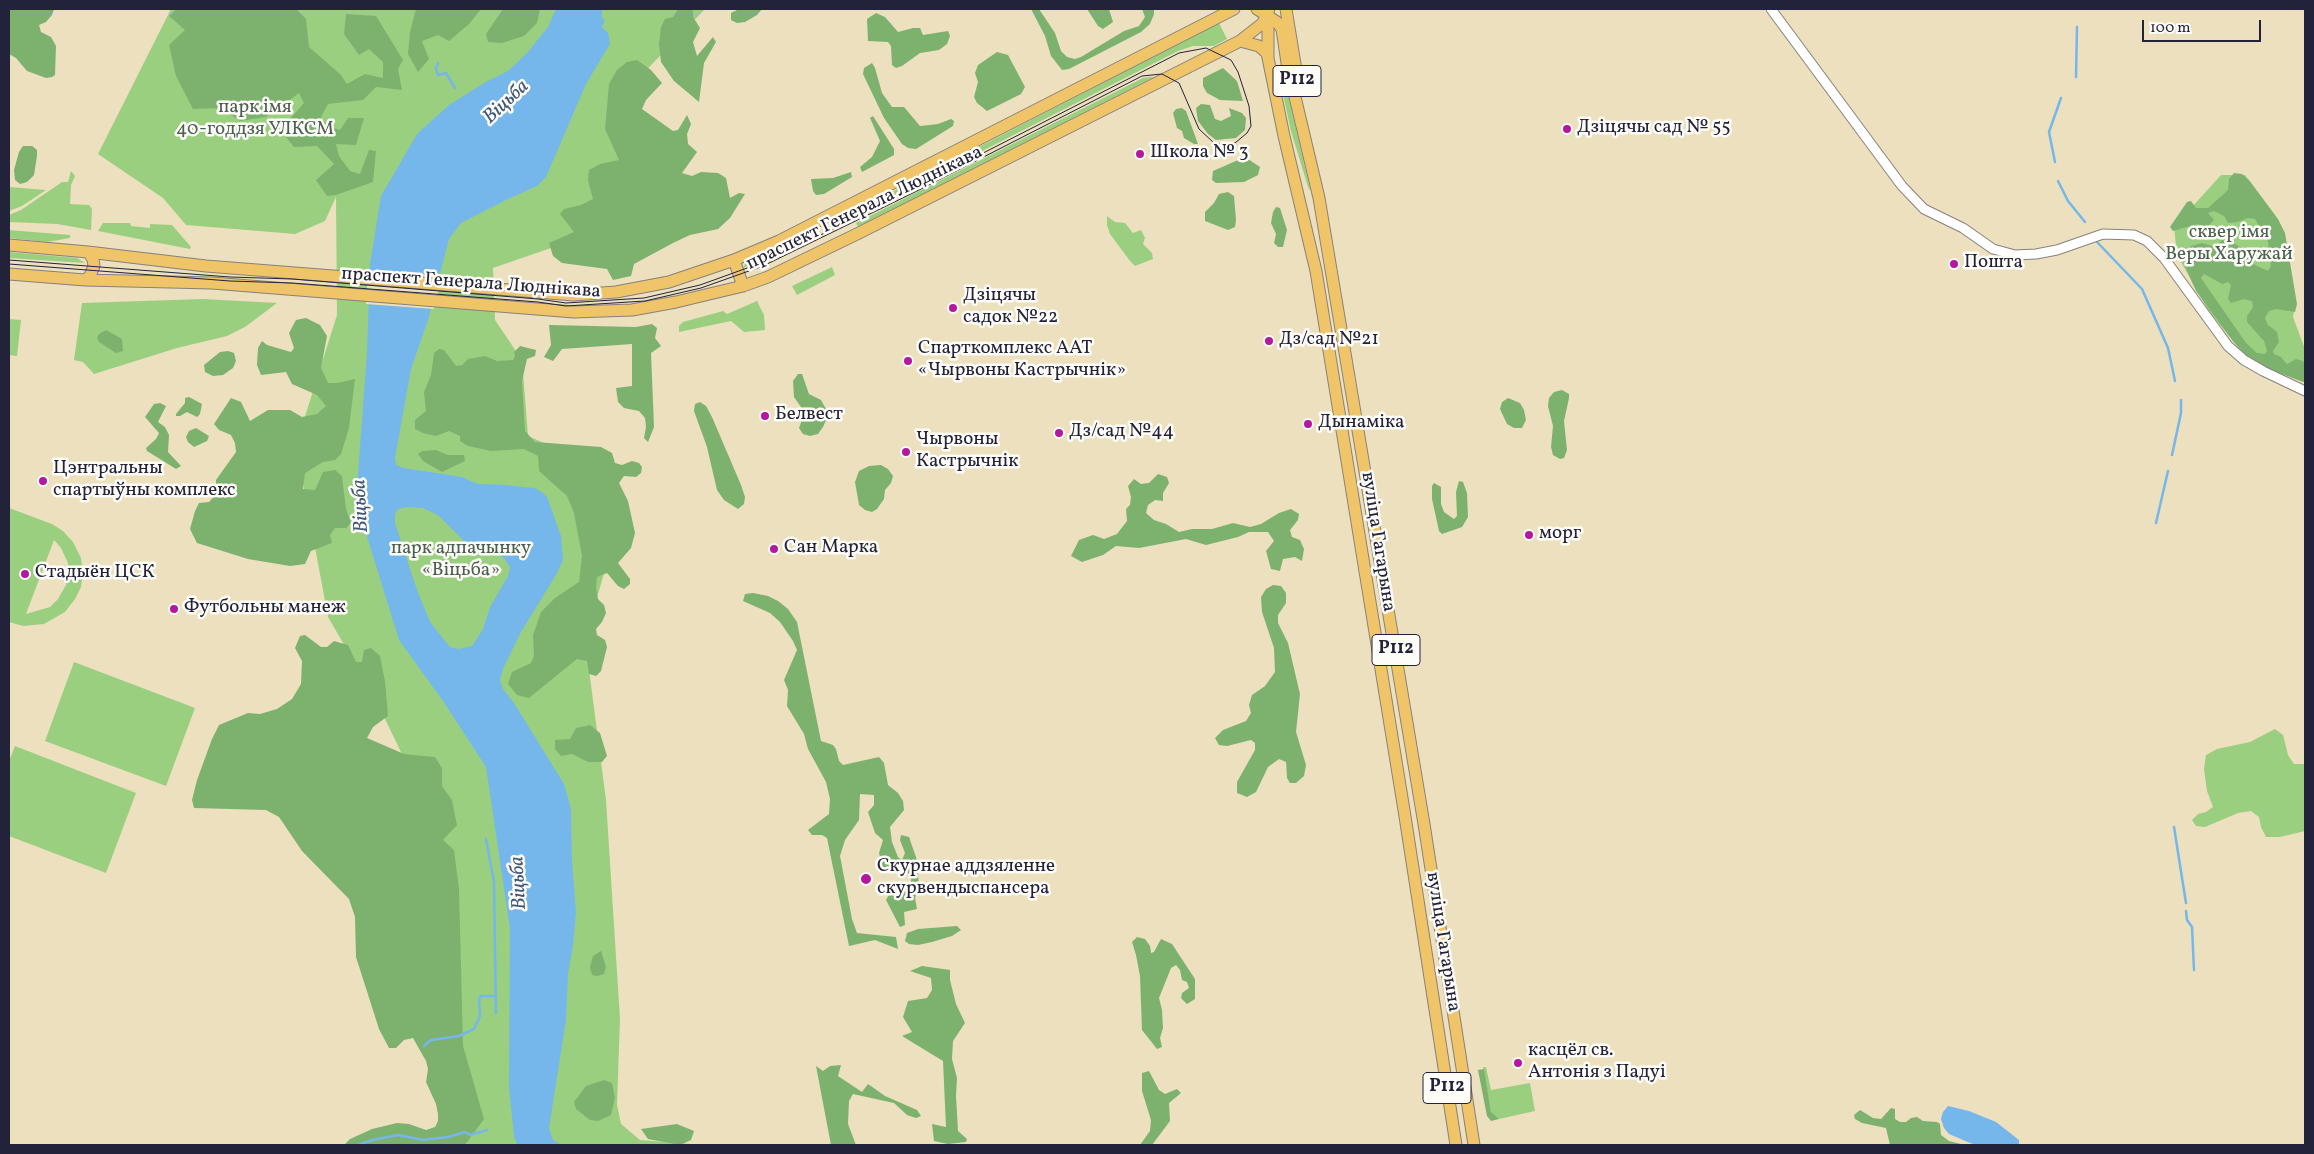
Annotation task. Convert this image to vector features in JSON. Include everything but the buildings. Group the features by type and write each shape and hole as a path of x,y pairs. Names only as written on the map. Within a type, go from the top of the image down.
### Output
{"main road":[{"name":"праспект Генерала Люднікава","path":"9,245 206,266 574,295 616,292 673,281 734,260 822,220 1234,9"},
{"path":"1257,9 1268,11"},
{"name":"вуліца Гагарына","path":"1286,9 1295,62 1302,130"},
{"name":"праспект Генерала Люднікава","path":"9,274 85,280 172,281 291,289 574,312 632,310 743,286 859,233 1240,41 1263,23 1268,11"},
{"name":"вуліца Гагарына","path":"1268,11 1268,65"},
{"name":"вуліца Гагарына","path":"1268,11 1282,29 1302,130 1319,198 1440,924 1474,1145"},
{"name":"вуліца Гагарына","path":"1240,41 1254,44 1264,49 1267,53 1268,65 1316,272 1456,1145"},
{"path":"1300,200 1319,198"},
{"path":"85,280 90,276 94,266 88,252"},
{"path":"734,260 743,286"},
{"path":"1371,618 1389,615"},
{"path":"1422,927 1440,924"}],"street":[{"path":"1771,9 1899,182 1924,209 1963,228 1993,249 2015,255 2058,250 2103,234 2134,235 2147,241 2161,254 2228,346 2244,360 2305,392"}],"green space":[{"path":"9,9 54,9 46,22 39,25 41,32 51,37 56,46 55,75 52,77 46,78 27,71 16,58 9,54"},
{"name":"парк адпачынку «Віцьба»","path":"171,9 705,9 632,85 619,191 580,238 493,268 495,320 522,360 528,436 576,457 616,532 585,639 606,800 620,1019 617,1105 621,1124 640,1140 703,1145 467,1145 448,1096 423,798 375,698 328,617 296,445 337,315 336,197 325,221 295,234 186,225 163,198 98,154"},
{"path":"177,9 296,9 306,19 309,47 341,75 347,84 365,74 383,78 383,62 369,49 359,55 344,34 346,14 376,16 403,60 398,69 402,90 376,87 363,100 328,104 321,117 328,126 340,130 348,118 364,118 356,145 336,144 339,156 350,171 360,174 369,150 376,151 373,182 336,195 327,196 316,180 334,164 317,146 294,147 280,130 304,103 299,93 266,117 240,121 222,108 193,109 176,76 169,45 185,30 169,16"},
{"path":"416,9 481,9 469,24 449,41 438,35 422,41 429,59 418,72 408,54 410,32"},
{"path":"503,9 540,9 537,23 524,36 502,43 488,42 486,34"},
{"path":"678,9 693,9 693,17 700,28 693,42 697,56 713,37 716,42 704,63 699,102 674,81 661,62 659,44 661,27 665,19 673,17"},
{"path":"739,9 762,9 757,15 745,22 737,23 731,20 731,13"},
{"path":"1031,9 1039,9 1055,33 1061,51 1067,57 1075,59 1124,31 1139,26 1145,17 1142,9 1154,9 1154,14 1150,24 1141,32 1069,69 1062,70 1051,56 1045,36"},
{"path":"1087,9 1109,9 1113,22 1103,29 1098,26"},
{"path":"876,13 885,17 898,32 920,28 923,35 948,31 950,36 947,44 939,50 920,53 896,68 892,65 891,46 888,42 868,41 867,19"},
{"path":"1219,23 1227,39 1214,46 1193,46 1178,51 853,217 851,213"},
{"path":"997,52 1008,55 1025,87 1021,94 987,111 977,103 974,97 978,82 975,73 978,65"},
{"path":"637,60 651,70 662,83 646,100 642,109 673,131 678,130 687,115 691,124 687,134 688,144 697,152 682,173 692,176 701,172 718,173 726,178 730,198 739,193 745,194 730,218 718,229 690,235 673,243 634,264 631,276 613,280 607,269 562,263 553,256 549,243 574,232 560,214 564,209 581,205 593,199 588,180 589,170 600,164 619,160 605,129 609,84 617,70 627,62"},
{"path":"872,63 882,93 892,107 904,107 920,126 938,124 951,119 954,121 953,126 916,149 908,148 902,144 884,118 863,74 864,68"},
{"path":"1277,67 1282,69 1309,190 1291,131"},
{"path":"1223,68 1237,81 1243,101 1220,100 1207,93 1203,86 1203,78"},
{"path":"1154,77 858,227 856,223 1143,78"},
{"path":"1201,104 1210,105 1215,119 1221,121 1231,116 1229,108 1242,113 1246,118 1245,130 1236,138 1216,140 1208,134 1198,121 1196,108"},
{"path":"1182,108 1186,111 1198,144 1194,144 1184,138 1182,131 1177,128 1173,113 1176,109"},
{"path":"873,116 894,149 894,155 862,172 860,167 872,157 880,141 870,118"},
{"path":"23,146 32,146 37,150 37,156 34,175 27,182 20,184 15,180 14,170 19,152"},
{"path":"1245,157 1260,167 1258,175 1244,182 1216,183 1212,180 1213,171"},
{"path":"71,171 75,176 71,185 70,204 89,205 92,209 91,230 57,224 9,222 9,215 21,210 62,182 68,182"},
{"path":"851,172 852,177 824,194 816,195 813,191 811,179 833,178"},
{"name":"сквер імя Веры Харужай","path":"2234,173 2242,174 2249,180 2278,219 2285,233 2297,304 2295,312 2276,309 2269,311 2265,318 2268,325 2277,332 2279,342 2273,351 2274,354 2281,357 2287,364 2296,359 2303,361 2305,364 2305,380 2303,382 2269,369 2247,356 2233,341 2196,291 2181,257 2182,251 2191,246 2202,243 2215,247 2222,240 2242,248 2255,265 2268,271 2271,266 2268,241 2255,219 2248,218 2228,223 2224,216 2214,211 2208,213 2214,220 2207,227 2197,224 2173,231 2170,227 2187,202 2191,201 2196,208 2208,208 2228,190 2229,179","holes":["2204,274 2222,284 2228,282 2231,285 2228,299 2231,303 2244,299 2252,301 2253,307 2247,316 2247,322 2264,341 2267,351 2265,354 2257,353 2246,343 2201,278"]},
{"name":"сквер імя Веры Харужай","path":"2221,175 2245,175 2281,232 2295,305 2293,317 2305,349 2305,382 2271,369 2240,350 2208,310 2177,255 2174,227"},
{"path":"9,187 46,190 22,206 9,211"},
{"path":"1228,192 1234,196 1236,220 1235,227 1228,230 1205,221 1205,212 1214,203 1219,194"},
{"path":"1276,207 1280,208 1287,230 1283,247 1278,247 1274,243 1276,234 1271,223"},
{"path":"1107,216 1115,222 1125,223 1133,233 1141,230 1145,238 1143,244 1152,253 1153,259 1135,266 1110,234"},
{"path":"103,223 130,223 131,226 150,228 150,224 172,225 191,247 190,249 98,231"},
{"path":"9,230 70,235 70,238 47,242 9,238"},
{"path":"797,240 799,244 743,268 746,262"},
{"path":"9,252 77,258 85,263 9,258"},
{"path":"832,267 835,275 797,295 792,286"},
{"path":"203,299 277,303 245,327 227,336 177,348 94,374 83,362 74,360 82,303"},
{"path":"757,301 764,315 765,330 744,332 731,321 679,332 679,326 683,322 723,311 727,314"},
{"path":"306,318 320,325 327,336 321,368 328,383 355,379 349,428 341,454 335,460 323,462 305,473 303,489 315,490 323,472 335,470 342,476 346,509 351,523 346,528 335,528 330,535 332,543 311,551 305,564 290,566 248,559 197,543 190,529 195,511 199,503 209,502 216,494 216,480 236,452 235,443 231,435 219,430 214,424 231,398 241,402 250,421 268,410 290,410 302,417 317,414 326,406 317,395 292,384 286,372 261,375 257,365 258,348 262,341 267,345 291,352 294,348 289,333 296,320"},
{"path":"9,319 21,320 17,356 9,355"},
{"path":"652,324 657,328 655,338 661,346 651,353 654,427 648,442 644,438 645,418 639,411 624,408 618,402 616,388 632,386 632,344 562,349 553,361 544,357 551,345 549,325 636,327"},
{"path":"106,330 122,339 123,351 116,353 99,342 97,338 99,334"},
{"path":"520,346 536,350 535,356 527,359 522,381 525,431 535,442 601,447 612,453 615,463 622,465 632,461 639,463 642,467 641,473 636,477 624,476 619,483 628,501 635,533 631,548 618,563 630,579 630,584 624,589 618,586 607,573 597,577 598,599 604,605 606,613 596,629 597,635 605,640 607,647 601,671 596,676 589,674 587,661 577,659 529,698 517,695 508,684 512,672 531,663 534,656 533,635 541,612 555,598 579,582 582,556 574,513 567,496 539,471 538,456 524,449 491,451 468,446 460,441 460,436 449,431 436,436 415,429 415,420 426,411 424,392 431,375 434,353 439,349 444,350 456,366 462,365 468,359 485,356 497,361 513,360 514,352"},
{"path":"228,351 234,353 236,361 233,368 223,375 213,376 205,372 204,365 220,352"},
{"path":"798,374 802,374 809,394 821,400 826,409 827,418 818,434 810,436 803,434 799,428 803,417 803,410 794,397 793,381"},
{"path":"1562,390 1569,394 1569,398 1564,421 1567,450 1564,458 1560,459 1553,455 1551,447 1553,426 1548,406 1549,398 1554,392"},
{"path":"189,397 202,404 200,414 197,417 187,412 176,416 185,403 185,398"},
{"path":"1508,398 1520,403 1524,410 1526,420 1522,428 1514,428 1507,424 1500,409 1502,402"},
{"path":"700,402 706,406 712,417 741,485 745,497 744,504 738,509 724,500 717,490 707,447 694,411 695,404"},
{"path":"160,403 166,406 158,422 165,427 169,435 168,452 181,466 176,469 147,451 146,448 156,439 159,433 145,417 154,404"},
{"path":"196,428 209,436 207,441 194,447 188,442 186,437 189,431"},
{"path":"436,450 448,455 464,455 465,461 442,472 423,461 418,454 422,451"},
{"path":"881,465 888,469 893,476 891,483 885,490 884,499 877,509 872,512 865,510 859,505 855,482 859,471 869,466"},
{"path":"1158,474 1167,477 1169,483 1163,493 1163,501 1155,500 1148,505 1146,513 1154,520 1166,524 1179,532 1192,529 1212,529 1233,523 1250,527 1261,524 1279,513 1291,509 1299,514 1298,520 1290,530 1292,537 1300,540 1304,549 1302,561 1295,557 1283,559 1280,571 1271,569 1266,551 1274,541 1268,532 1249,532 1238,537 1206,545 1186,539 1139,548 1116,546 1103,555 1082,562 1071,556 1079,540 1093,535 1104,539 1117,534 1127,521 1126,509 1130,505 1131,497 1128,486 1134,479 1141,484 1149,483"},
{"path":"1459,481 1463,482 1467,493 1468,517 1462,527 1442,534 1439,531 1432,499 1432,486 1434,483 1441,487 1441,504 1444,512 1454,519 1457,516 1456,492"},
{"path":"9,508 52,524 63,531 73,542 81,558 83,572 81,587 65,612 44,624 23,626 9,622","holes":["54,540 61,548 68,563 66,585 58,599 50,607 26,614"]},
{"path":"1273,585 1281,586 1286,593 1286,603 1278,615 1278,623 1288,643 1300,694 1296,732 1306,765 1304,776 1296,783 1290,783 1287,778 1286,762 1279,759 1268,767 1256,792 1247,797 1237,793 1237,782 1255,750 1255,743 1251,740 1227,746 1219,745 1215,738 1223,730 1246,721 1251,713 1249,705 1252,695 1265,686 1275,672 1274,648 1262,612 1261,597 1266,589"},
{"path":"753,593 768,596 778,601 788,609 797,622 821,741 833,745 839,761 843,765 879,757 884,763 888,785 898,793 903,801 904,810 890,827 892,842 898,857 902,860 905,853 900,840 901,835 909,837 917,860 919,887 915,898 917,909 904,912 905,925 900,927 886,900 891,891 897,887 911,887 911,878 906,870 899,867 890,871 882,867 879,853 883,840 875,833 868,812 874,805 874,795 860,794 859,820 845,840 840,856 852,919 857,933 896,937 898,949 875,940 849,946 827,838 822,835 812,835 808,830 829,814 830,799 826,782 808,749 804,734 787,706 788,690 784,680 797,650 780,622 770,613 743,601 745,594"},
{"path":"305,635 321,647 327,647 334,641 348,645 356,662 362,662 364,650 371,648 380,656 385,681 388,716 373,727 367,738 404,754 435,757 442,768 442,786 452,800 457,825 443,840 454,850 459,889 463,1046 484,1119 465,1145 344,1145 350,1139 372,1129 397,1123 409,1124 426,1130 435,1127 438,1121 438,1114 436,1104 426,1082 428,1069 426,1061 413,1038 404,1040 396,1048 389,1048 379,1029 356,957 355,917 349,899 302,851 279,817 266,810 194,808 192,800 197,780 219,725 248,713 260,714 277,709 292,699 301,684 302,661 295,648 300,636"},
{"path":"74,662 195,708 166,786 45,741"},
{"path":"590,725 600,733 607,756 602,762 588,762 572,754 561,756 555,749 555,740 570,739 576,728"},
{"path":"2275,729 2283,735 2288,755 2294,764 2305,764 2305,831 2280,837 2266,837 2259,817 2251,811 2238,813 2205,827 2196,826 2192,820 2198,814 2206,812 2213,807 2207,791 2204,769 2206,755 2217,749 2250,742"},
{"path":"15,746 136,793 106,873 9,836 9,761"},
{"path":"957,926 961,930 952,936 932,942 918,945 909,944 905,941 907,933 918,929"},
{"path":"1137,937 1145,939 1150,946 1151,953 1154,952 1161,939 1172,944 1195,979 1195,999 1187,1004 1181,998 1182,993 1189,988 1187,982 1182,980 1180,970 1176,965 1171,968 1159,998 1163,1028 1160,1038 1162,1047 1157,1049 1142,1030 1140,976 1132,942"},
{"path":"601,951 606,967 604,974 592,975 590,967 593,956"},
{"path":"922,966 950,970 950,980 956,1004 965,1023 953,1041 952,1059 957,1078 958,1131 967,1139 966,1142 948,1144 934,1141 932,1124 946,1127 943,1061 902,1036 912,1032 903,1017 908,1001 927,998 932,990 931,978 910,971"},
{"path":"841,1065 838,1076 862,1092 868,1084 885,1096 917,1110 921,1116 916,1118 907,1115 894,1103 853,1094 849,1101 848,1124 856,1145 831,1145 816,1066 823,1071 830,1066"},
{"path":"1483,1067 1486,1067 1491,1090 1530,1083 1535,1111 1499,1119 1494,1116 1491,1112"},
{"path":"1484,1069 1491,1112 1499,1119 1491,1121 1487,1116 1478,1070"},
{"path":"1149,1071 1159,1090 1165,1094 1177,1089 1181,1093 1169,1103 1170,1121 1152,1145 1140,1145 1150,1131 1151,1120 1142,1091 1142,1073"},
{"path":"604,1080 612,1083 615,1098 611,1115 598,1121 590,1120 576,1109 574,1102 586,1086"},
{"path":"1891,1108 1895,1109 1895,1119 1900,1122 1906,1122 1911,1118 1917,1117 1923,1121 1937,1122 1940,1124 1941,1135 1949,1141 1965,1145 1890,1145 1886,1128 1862,1123 1855,1119 1854,1115 1860,1110 1873,1118 1881,1119"},
{"path":"677,1124 694,1131 691,1140 680,1145 648,1139 641,1129"}],"water":[{"name":"Віцьба","path":"556,9 602,9 602,17 605,21 602,27 608,33 610,44 586,84 546,177 537,186 461,223 449,239 428,320 411,369 395,458 396,465 404,468 462,477 478,484 534,488 547,497 561,536 563,560 556,575 521,632 503,669 500,680 503,689 514,703 564,784 571,809 572,861 576,912 568,974 566,1020 549,1128 553,1140 561,1145 517,1145 514,1136 509,1088 510,929 486,767 443,701 399,640 356,501 367,353 370,264 381,196 417,134 449,105 484,83 508,71 527,53 548,27","holes":["407,507 423,508 438,515 465,542 481,546 504,558 510,567 508,576 490,607 483,629 472,646 459,649 450,647 430,622 417,590 395,523 395,514 398,509"]},
{"path":"1948,1106 1969,1111 1996,1122 2019,1140 2019,1145 1975,1145 1949,1134 1944,1128 1941,1119 1943,1112"}],"pier":[{"path":"368,270 442,276 434,309 366,304"}],"waterway":[{"path":"2076,77 2077,27"},
{"path":"438,63 436,69 438,75 446,73 455,88"},
{"path":"2055,162 2049,132 2061,98"},
{"path":"2058,181 2068,201 2085,222"},
{"path":"2097,242 2142,289 2168,348 2175,381"},
{"path":"2172,455 2181,413 2181,400"},
{"path":"2156,523 2168,471"},
{"path":"2174,827 2186,903"},
{"path":"486,839 494,882 496,1013"},
{"path":"2186,911 2187,920 2192,927 2194,970"},
{"path":"424,1046 431,1040 459,1036 474,1029 480,1016 479,999 481,996 496,996"},
{"path":"358,1145 398,1135 423,1140 448,1137 465,1132 470,1135 487,1130"}],"tram line":[{"path":"9,260 230,277 292,279 538,299 566,303 644,298 700,285 761,263 852,220 1179,53 1206,48 1231,60 1238,72 1249,106 1251,126 1247,133 1235,143 1225,145 1214,143 1199,129 1179,83 1162,74 1142,76 919,190 763,266 701,288 645,301 566,306 538,302 292,283 230,281 9,264"}],"place":[{"name":"Дзіцячы сад № 55","path":"1567,129"},
{"name":"Школа № 3","path":"1140,154"},
{"name":"Пошта","path":"1954,264"},
{"name":"Дзіцячы садок №22","path":"953,308"},
{"name":"Дз/сад №21","path":"1269,341"},
{"name":"Спарткомплекс ААТ «Чырвоны Кастрычнік»","path":"908,361"},
{"name":"Белвест","path":"765,416"},
{"name":"Дынаміка","path":"1308,424"},
{"name":"Дз/сад №44","path":"1059,433"},
{"name":"Чырвоны Кастрычнік","path":"906,452"},
{"name":"Цэнтральны спартыўны комплекс","path":"43,481"},
{"name":"морг","path":"1529,535"},
{"name":"Сан Марка","path":"774,549"},
{"name":"Стадыён ЦСК","path":"25,574"},
{"name":"Футбольны манеж","path":"174,609"},
{"name":"Скурнае аддзяленне скурвендыспансера","path":"866,879"},
{"name":"касцёл св. Антонія з Падуі","path":"1518,1063"}],"park label":[{"name":"парк імя 40-годдзя УЛКСМ","path":"255,120"}]}
